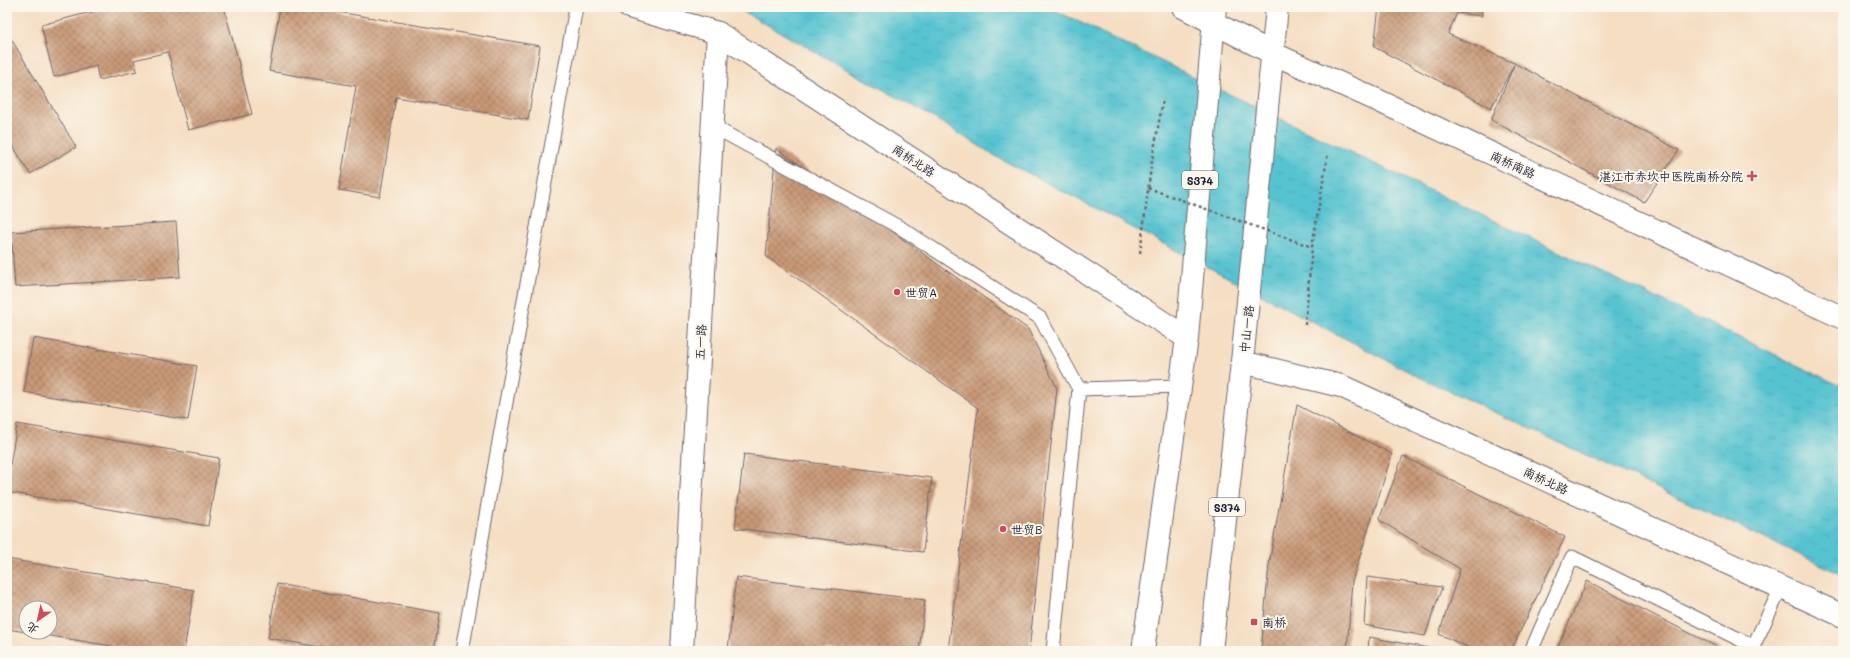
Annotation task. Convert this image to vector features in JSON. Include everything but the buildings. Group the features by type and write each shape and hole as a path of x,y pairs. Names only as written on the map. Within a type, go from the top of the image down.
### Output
{"street":[{"name":"南桥北路","path":"629,7 718,33 1187,338"},
{"name":"南桥南路","path":"1184,7 1215,15 1272,53 1377,100 1843,318"},
{"name":"中山一路","path":"1211,651 1242,362 1277,7"},
{"name":"S374","path":"1143,651 1187,338 1215,15"},
{"name":"五一路","path":"682,651 718,33"},
{"name":"南桥北路","path":"1242,362 1341,386 1843,616"}],"lane":[{"path":"462,651 576,7"},
{"path":"712,126 901,228 1040,318 1079,389 1053,651"},
{"path":"1079,389 1180,386"},
{"path":"1531,651 1572,557 1752,648 1781,588"}],"path":[{"path":"1140,253 1152,154 1163,99"},
{"path":"1305,325 1312,247 1328,153"},
{"path":"1148,188 1312,247"}],"water":[{"path":"735,7 1048,7 1843,387 1843,575 1417,376 997,157 934,118"}],"place":[{"name":"湛江市赤坎中医院南桥分院","path":"1752,176"},
{"name":"世贸A","path":"897,292"},
{"name":"世贸B","path":"1003,529"},
{"name":"南桥","path":"1254,622"}]}
